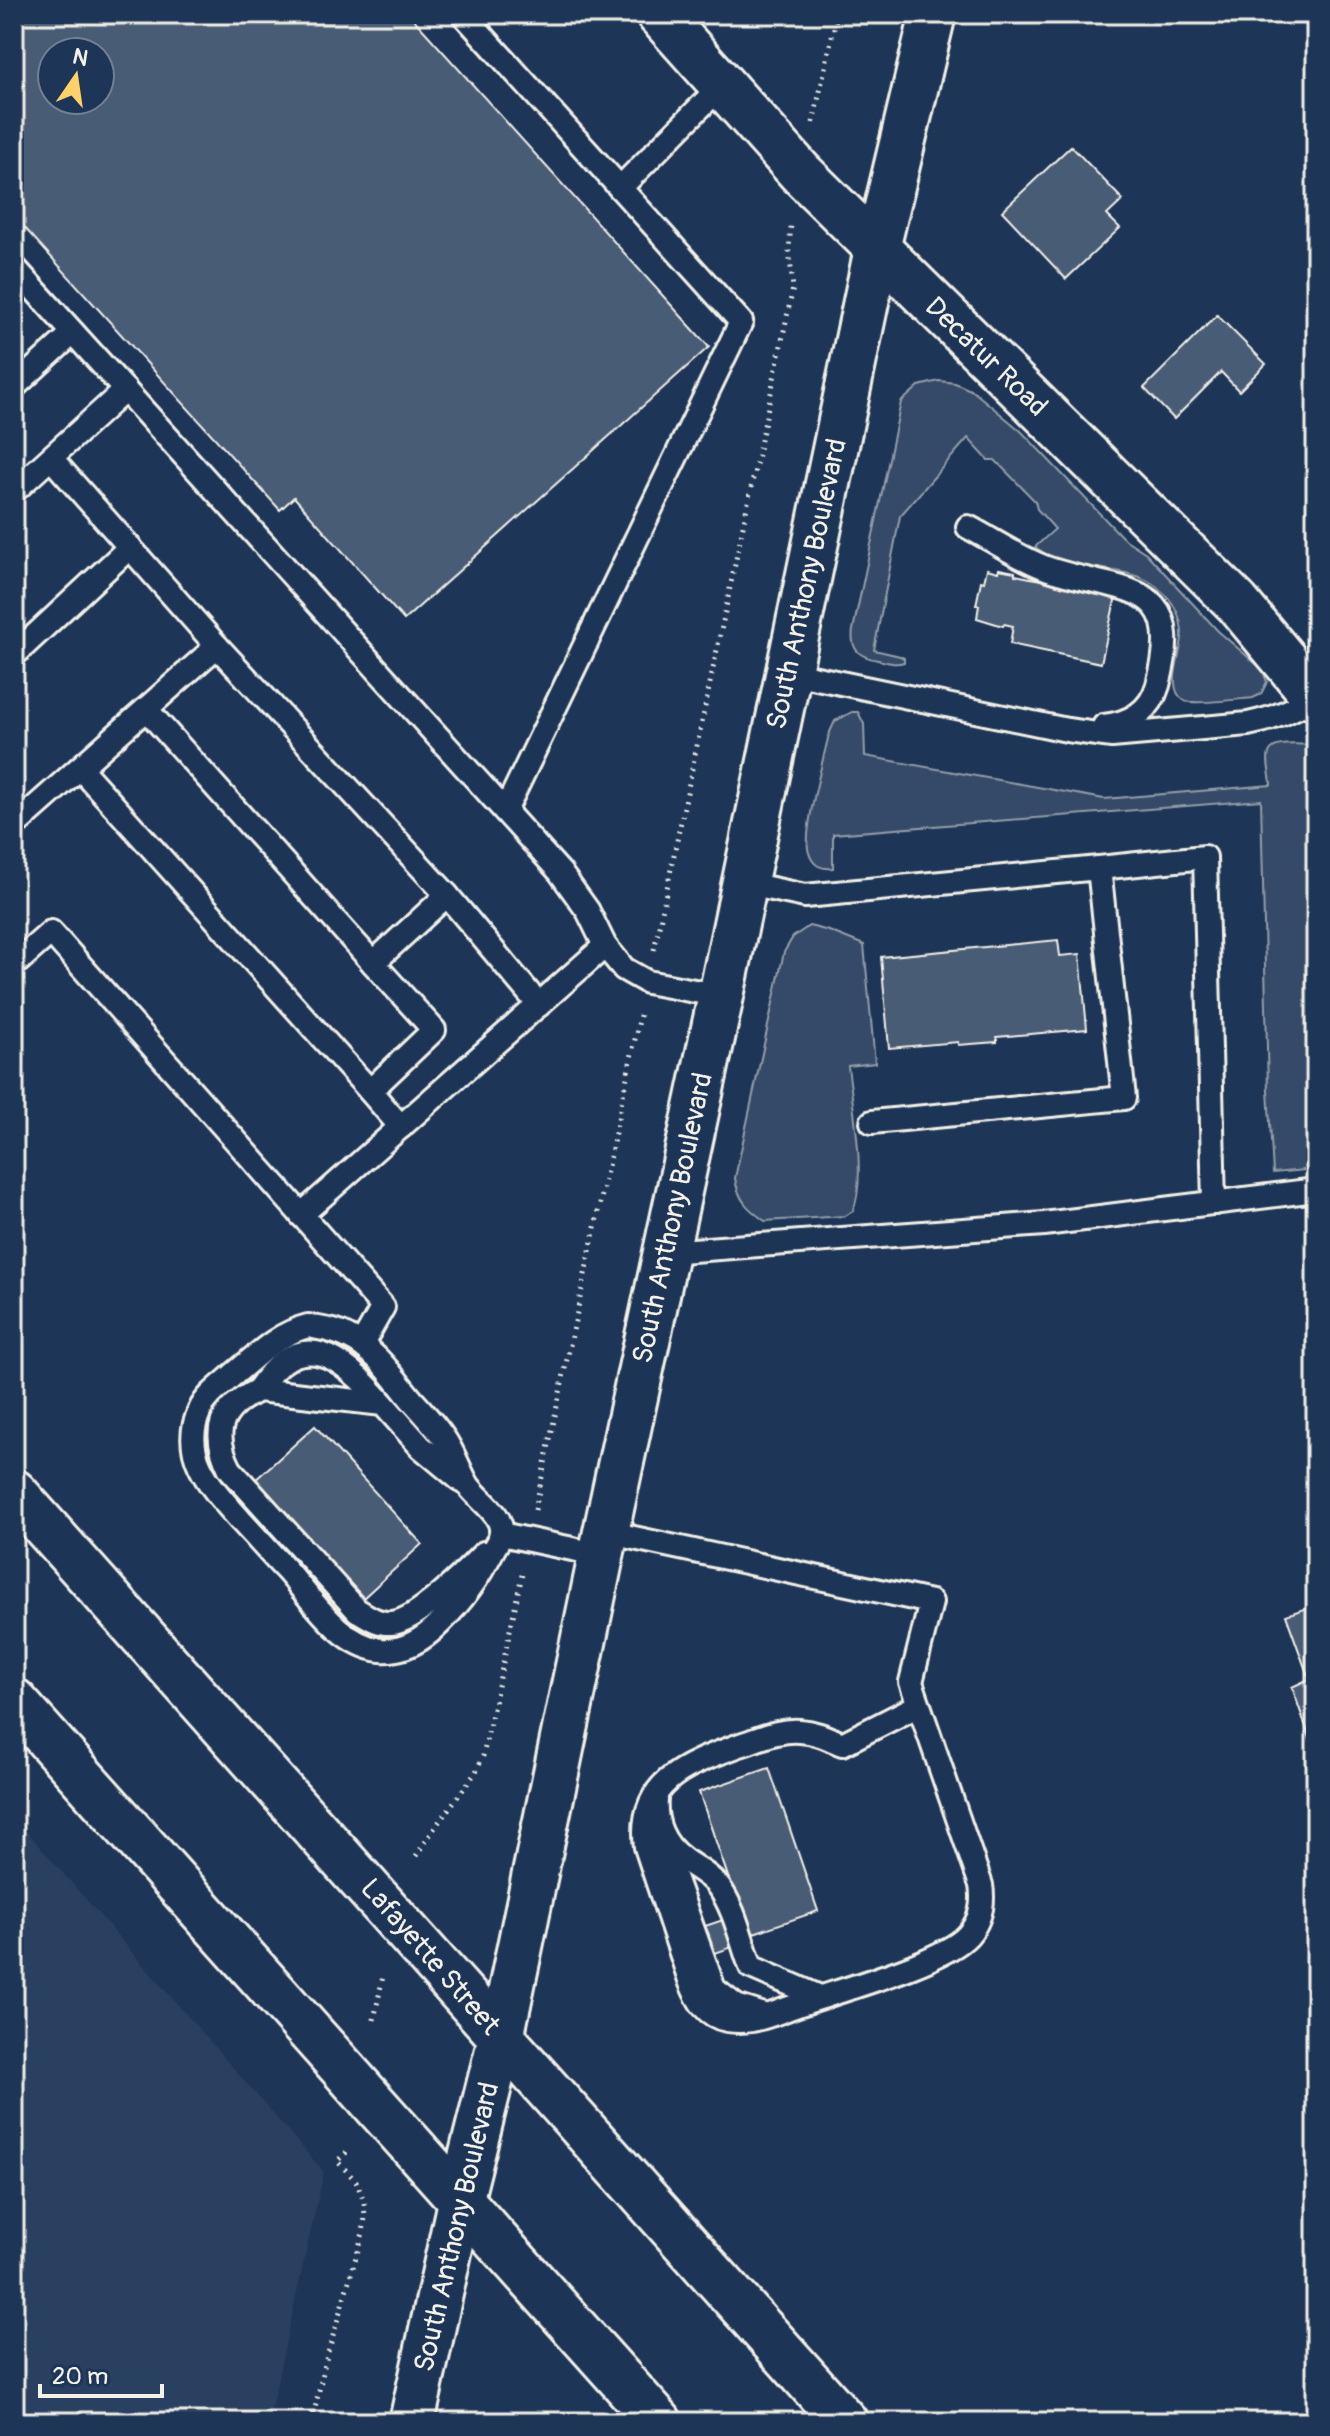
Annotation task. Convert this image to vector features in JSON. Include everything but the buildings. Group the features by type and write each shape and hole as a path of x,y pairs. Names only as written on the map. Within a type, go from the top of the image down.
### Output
{"main road":[{"name":"Decatur Road","path":"659,14 800,172 1237,603 1316,697"},
{"name":"South Anthony Boulevard","path":"412,2422 460,2202 501,2038 877,249 933,14"},
{"name":"Lafayette Street","path":"14,1492 845,2422"},
{"path":"14,1701 659,2422"}],"lane":[{"path":"463,14 741,322 505,811"},
{"path":"620,188 722,85"},
{"path":"14,267 560,872 588,911 605,946 624,969 647,982 721,996"},
{"path":"14,387 73,333"},
{"path":"14,491 125,390"},
{"path":"51,458 217,646 447,895 539,1005"},
{"path":"968,527 1047,569 1141,595 1163,617 1166,646 1157,688 1150,704 1139,715 1121,724 1067,730"},
{"path":"14,655 130,547"},
{"path":"14,826 217,646"},
{"path":"788,672 1067,730 1112,736 1270,720 1316,697"},
{"path":"146,709 434,1030 370,1091"},
{"path":"80,768 401,1127"},
{"path":"744,883 805,896 1205,857 1214,1203"},
{"path":"872,1122 1124,1098 1099,868"},
{"path":"373,963 447,895"},
{"path":"14,965 51,932 383,1307 362,1344"},
{"path":"301,1215 605,946"},
{"path":"666,1252 1044,1224 1316,1190"},
{"path":"469,1487 445,1439 377,1357 362,1344 334,1331 308,1326 290,1330 273,1341 209,1396 195,1426 193,1443 196,1460 215,1491 337,1628 364,1645 381,1650 400,1649 432,1631 475,1584 501,1534 499,1522 469,1487 421,1447 357,1375 325,1354 306,1353 287,1358 270,1371 258,1390 233,1408 223,1420 218,1436 221,1451 230,1469 357,1610 373,1620 389,1624 404,1620 419,1612 501,1534"},
{"path":"258,1390 383,1404"},
{"path":"501,1534 603,1544 931,1602 911,1682 919,1705 981,1885 984,1901 979,1919 967,1936 952,1948 915,1964 765,2016 750,2020 725,2020 709,2013 698,1999 646,1847 643,1827 649,1805 675,1773 693,1762 768,1735 798,1731 821,1735 842,1744 919,1705"},
{"path":"661,1787 655,1801 664,1849 714,1989 736,2006 765,2016"},
{"path":"658,1826 672,1850 719,1887 728,1902 751,1967 820,1997"}],"path":[{"path":"374,2020 383,1976"},
{"path":"312,2422 365,2218 356,2181 337,2161 348,2151"}],"shaded area":[{"path":"939,381 955,383 973,391 1021,431 1123,538 1146,553 1218,631 1262,669 1267,682 1261,694 1253,698 1198,702 1185,701 1179,696 1175,680 1182,629 1176,609 1168,598 1137,576 1057,560 1035,547 1055,529 1037,509 1035,501 995,460 988,460 968,438 900,516 874,650 900,656 904,662 872,659 861,654 853,643 853,630 901,402 919,386"},
{"path":"858,712 864,724 865,756 1104,799 1271,785 1268,758 1273,748 1316,745 1316,1169 1273,1173 1261,800 833,834 833,868 825,868 815,864 809,853 808,830 829,734 835,721"},
{"path":"809,926 864,945 875,1063 848,1066 859,1160 857,1197 853,1211 845,1216 765,1221 745,1203 735,1178 784,952 793,937"},
{"path":"14,1817 324,2172 268,2422 14,2422"}]}
